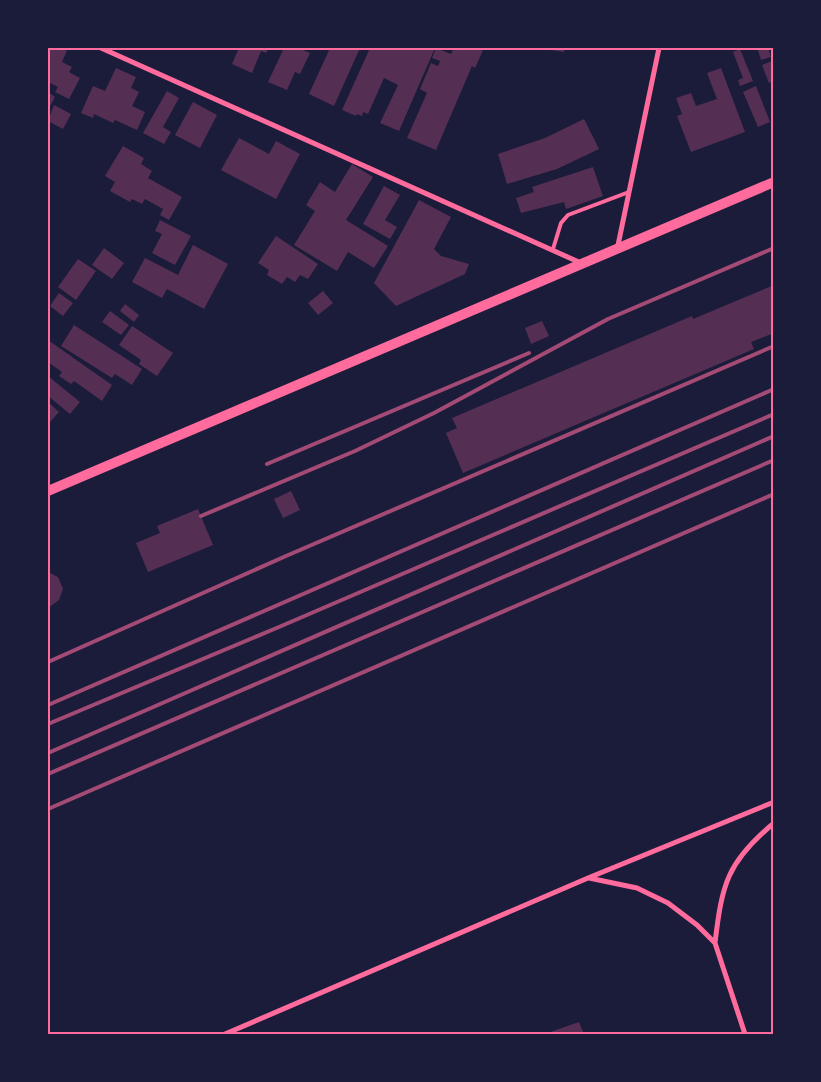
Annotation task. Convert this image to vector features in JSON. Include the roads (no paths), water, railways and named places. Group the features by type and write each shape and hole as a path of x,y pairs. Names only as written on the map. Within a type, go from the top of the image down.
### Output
{"main road":[{"path":"48,491 774,182"}],"street":[{"path":"100,48 584,264"},
{"path":"617,250 659,48"},
{"path":"225,1034 588,878 774,802"},
{"path":"745,1034 716,943 719,914 729,874 752,841 774,824"},
{"path":"588,878 637,888 660,899 697,925 716,943"}],"lane":[{"path":"553,249 561,223 568,215 629,192"}],"railway":[{"path":"201,516 355,451 434,413 608,319 774,248"},
{"path":"48,662 286,556 774,346"},
{"path":"267,464 529,353"},
{"path":"48,705 774,389"},
{"path":"48,724 279,627 774,414"},
{"path":"48,753 774,436"},
{"path":"48,774 774,460"},
{"path":"48,809 774,494"}]}
